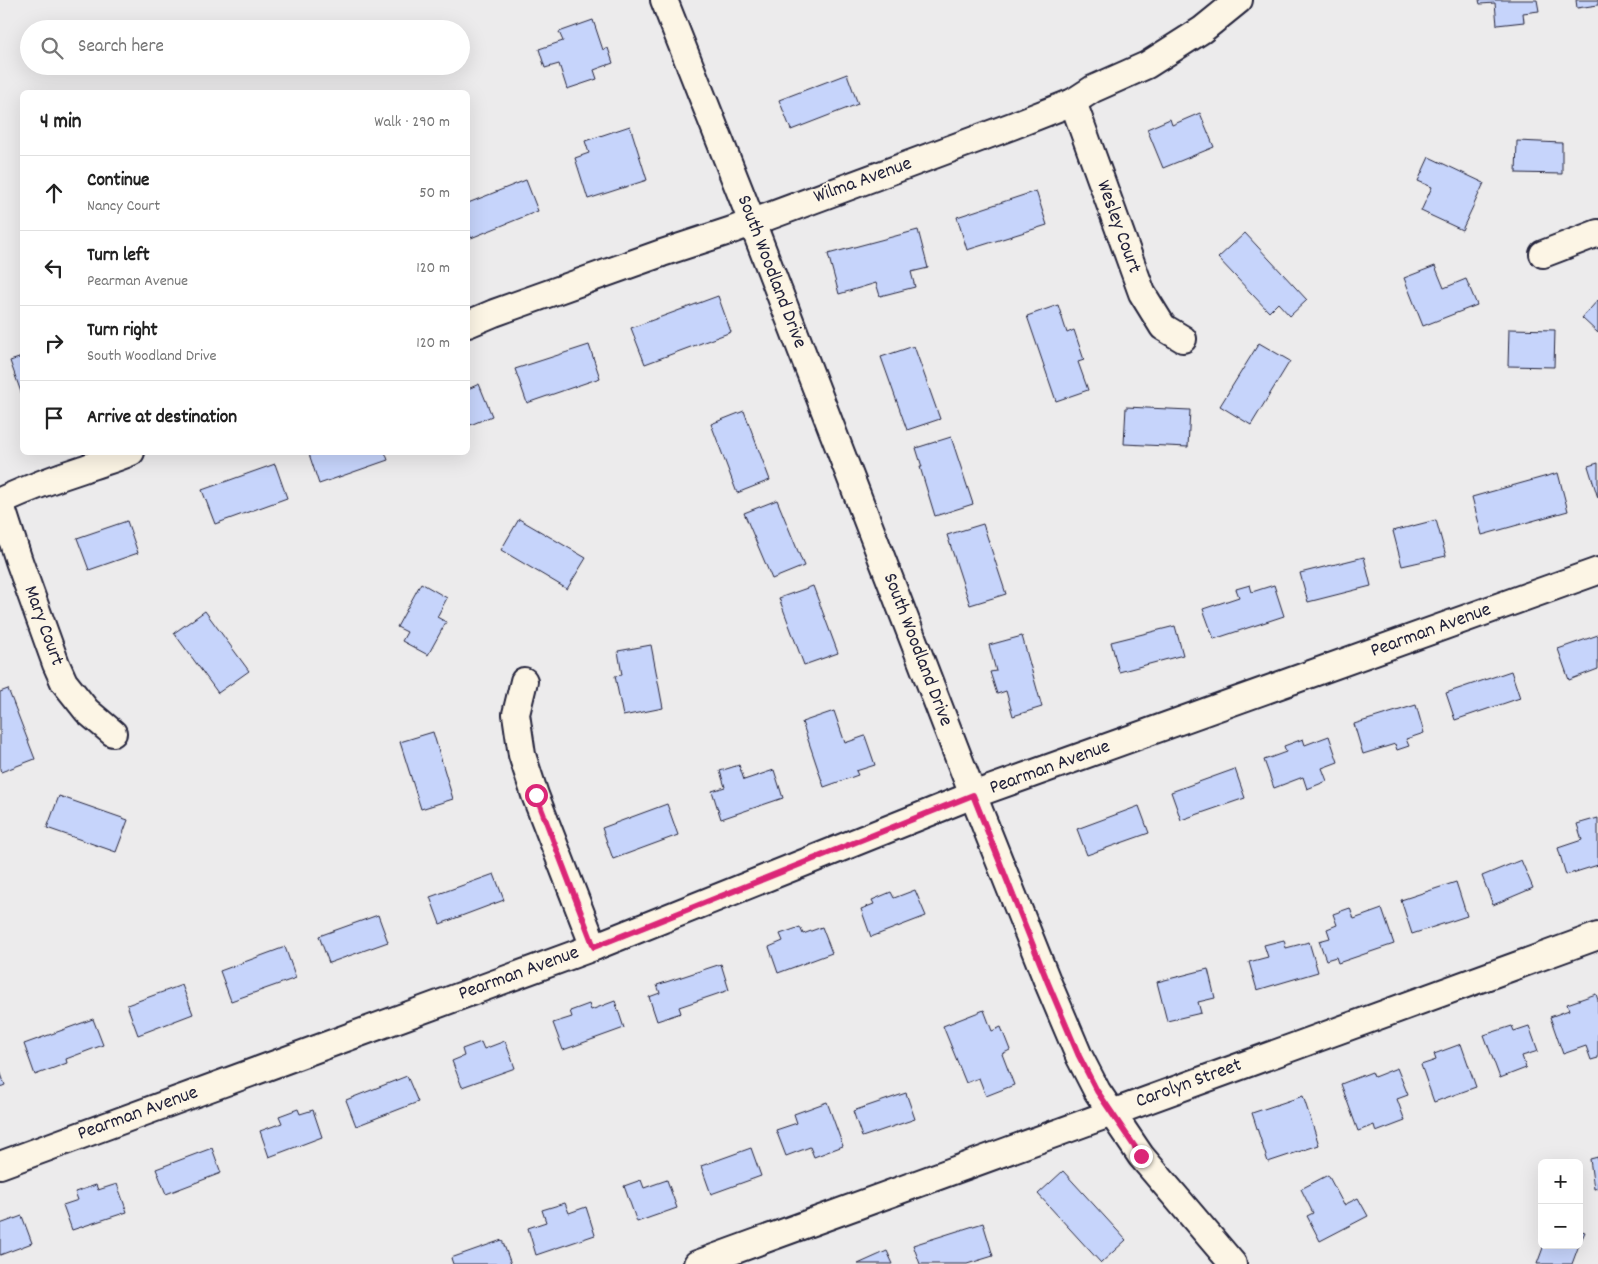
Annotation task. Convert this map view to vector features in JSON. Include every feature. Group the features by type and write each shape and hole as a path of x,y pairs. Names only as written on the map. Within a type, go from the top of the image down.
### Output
{"street":[{"name":"South Woodland Drive","path":"664,0 752,222 973,795 1067,1028 1097,1091 1110,1113 1141,1156 1233,1264"},
{"name":"Wilma Avenue","path":"470,323 752,222 1073,102 1093,89 1147,65 1202,30 1239,0"},
{"name":"Wesley Court","path":"1073,102 1142,293 1163,327 1182,339"},
{"path":"1543,254 1598,233"},
{"path":"0,501 84,468 125,455"},
{"name":"Mary Court","path":"0,501 19,561 64,682 87,711 113,733"},
{"name":"Pearman Avenue","path":"0,1165 594,947 973,795 1598,571"},
{"path":"524,681 516,714 522,755 594,947"},
{"name":"Carolyn Street","path":"697,1264 1598,936"}],"building":[{"path":"1479,0 1537,0 1539,11 1523,13 1524,22 1497,25 1495,3 1480,4"},
{"path":"1576,0 1598,0 1598,5 1577,8"},
{"path":"593,20 603,50 608,48 613,63 594,70 597,79 567,89 559,64 545,68 539,49 563,41 559,32"},
{"path":"847,74 858,104 791,130 779,100"},
{"path":"1200,113 1214,147 1163,168 1147,129 1170,119 1172,125"},
{"path":"630,126 647,180 588,199 575,158 589,153 585,141"},
{"path":"1517,141 1562,143 1562,174 1516,173"},
{"path":"1429,157 1484,183 1462,230 1421,211 1432,187 1418,181"},
{"path":"526,180 538,211 471,238 470,202"},
{"path":"1036,191 1047,225 967,250 957,217"},
{"path":"918,230 928,268 911,272 915,287 880,296 876,283 839,294 828,254"},
{"path":"1245,233 1307,300 1290,316 1278,303 1269,312 1218,258"},
{"path":"1435,266 1444,288 1466,279 1477,305 1423,326 1404,278"},
{"path":"718,296 731,332 645,364 631,328"},
{"path":"1598,300 1598,333 1582,318"},
{"path":"1058,305 1067,333 1074,330 1084,360 1078,362 1088,390 1056,401 1027,316"},
{"path":"1509,329 1555,330 1554,367 1508,366"},
{"path":"1259,343 1290,361 1251,425 1220,406"},
{"path":"589,345 600,378 527,403 515,369"},
{"path":"914,346 940,419 907,430 881,357"},
{"path":"20,358 20,389 10,361"},
{"path":"479,384 492,416 470,425 470,388"},
{"path":"1126,407 1190,410 1188,447 1124,444"},
{"path":"744,411 770,480 737,493 711,424"},
{"path":"951,437 973,504 935,516 916,448"},
{"path":"309,455 386,455 388,460 319,484"},
{"path":"1598,463 1598,498 1588,466"},
{"path":"275,464 287,498 215,524 202,490"},
{"path":"1558,473 1568,511 1482,535 1472,497"},
{"path":"777,500 804,566 772,579 744,513"},
{"path":"519,519 586,558 567,589 501,550"},
{"path":"1436,520 1446,556 1402,566 1393,531"},
{"path":"127,521 138,553 89,570 77,538"},
{"path":"983,524 1006,594 970,605 947,535"},
{"path":"1364,557 1371,586 1308,602 1300,573"},
{"path":"421,583 447,598 437,617 446,622 428,655 402,641 407,632 397,627"},
{"path":"1250,585 1252,592 1274,585 1284,616 1214,639 1203,609 1239,597 1236,589"},
{"path":"813,586 838,653 804,665 779,598"},
{"path":"205,611 249,671 218,693 174,633"},
{"path":"1175,626 1183,655 1119,672 1111,642"},
{"path":"1598,635 1598,669 1569,680 1558,649"},
{"path":"1022,636 1042,707 1013,716 1006,691 997,694 990,672 996,671 989,645"},
{"path":"651,645 663,708 623,716 615,676 622,675 618,651"},
{"path":"1511,671 1520,698 1455,720 1446,693"},
{"path":"8,689 35,759 1,772 0,692"},
{"path":"1416,705 1424,733 1406,739 1409,746 1397,750 1395,744 1363,754 1354,724"},
{"path":"834,711 845,743 865,736 875,765 856,771 858,775 824,787 802,722"},
{"path":"433,732 453,799 421,809 400,742"},
{"path":"1329,736 1338,762 1322,768 1327,781 1307,789 1303,777 1274,788 1264,760 1286,752 1284,746 1303,739 1305,745"},
{"path":"739,765 744,780 774,770 783,798 721,819 712,791 725,787 720,771"},
{"path":"1235,769 1245,798 1181,820 1171,792"},
{"path":"59,796 128,820 116,852 47,828"},
{"path":"667,804 678,835 613,859 602,828"},
{"path":"1139,806 1149,833 1087,855 1077,829"},
{"path":"1598,818 1598,865 1566,875 1558,848 1582,840 1577,824"},
{"path":"1521,860 1533,888 1493,905 1482,876"},
{"path":"494,874 504,900 440,924 430,897"},
{"path":"1456,882 1467,916 1412,934 1401,900"},
{"path":"915,890 926,916 871,937 861,909 874,904 872,900 891,892 894,898"},
{"path":"1350,908 1354,919 1382,909 1394,944 1338,963 1336,957 1326,960 1319,941 1330,938 1327,929 1337,925 1333,914"},
{"path":"378,915 388,942 329,963 319,936"},
{"path":"800,927 803,934 822,927 832,953 778,973 769,947 783,941 780,934"},
{"path":"1284,940 1286,948 1309,942 1318,972 1257,990 1249,962 1268,957 1264,945"},
{"path":"285,947 296,978 231,1001 220,971"},
{"path":"721,964 729,990 679,1007 681,1013 657,1021 649,997 660,993 657,985"},
{"path":"1208,969 1215,998 1198,1002 1201,1013 1167,1021 1157,982"},
{"path":"182,985 193,1014 138,1035 127,1005"},
{"path":"1596,994 1598,1000 1598,1058 1591,1060 1586,1046 1563,1054 1550,1017 1569,1010 1567,1004"},
{"path":"615,1001 624,1028 563,1050 553,1023 572,1017 570,1011 589,1004 591,1010"},
{"path":"984,1010 992,1031 1001,1027 1010,1050 1002,1054 1014,1085 986,1096 979,1078 966,1083 943,1026"},
{"path":"93,1019 103,1045 66,1059 67,1063 35,1075 24,1044"},
{"path":"1512,1026 1514,1031 1529,1026 1538,1051 1522,1056 1526,1068 1500,1078 1484,1035"},
{"path":"505,1041 515,1068 462,1087 452,1061 464,1056 462,1049 481,1042 484,1049"},
{"path":"1461,1044 1476,1087 1434,1102 1421,1065 1436,1060 1434,1054"},
{"path":"1397,1068 1408,1095 1397,1099 1405,1121 1376,1132 1374,1125 1358,1131 1341,1084 1372,1072 1374,1077"},
{"path":"0,1071 5,1085 0,1087"},
{"path":"407,1076 418,1102 356,1126 346,1100"},
{"path":"906,1093 915,1119 862,1137 853,1111"},
{"path":"1303,1096 1319,1145 1268,1162 1252,1113"},
{"path":"827,1102 843,1146 814,1157 810,1147 786,1156 776,1130 797,1123 794,1114"},
{"path":"298,1109 300,1114 313,1110 322,1137 269,1157 260,1131 282,1123 279,1116"},
{"path":"212,1148 221,1173 166,1194 156,1169"},
{"path":"751,1148 761,1176 711,1194 701,1166"},
{"path":"1598,1157 1598,1188 1594,1189 1590,1159"},
{"path":"1063,1171 1126,1240 1101,1263 1038,1194"},
{"path":"1328,1175 1344,1205 1358,1198 1368,1216 1320,1241 1307,1216 1313,1213 1301,1189"},
{"path":"641,1180 644,1188 667,1180 677,1208 637,1222 624,1186"},
{"path":"117,1184 127,1212 72,1230 63,1205 78,1200 75,1192 96,1185 98,1190"},
{"path":"565,1203 569,1213 586,1207 595,1235 536,1255 528,1228 546,1222 542,1210"},
{"path":"22,1216 32,1243 0,1255 0,1224"},
{"path":"983,1223 993,1256 967,1264 920,1264 913,1245"},
{"path":"502,1240 511,1264 453,1264 451,1258"},
{"path":"1543,1249 1578,1249 1572,1264 1537,1264"},
{"path":"887,1251 893,1264 858,1264"}],"route":[{"path":"536,795 594,947 973,795 1079,1056 1110,1113 1141,1156"}]}
